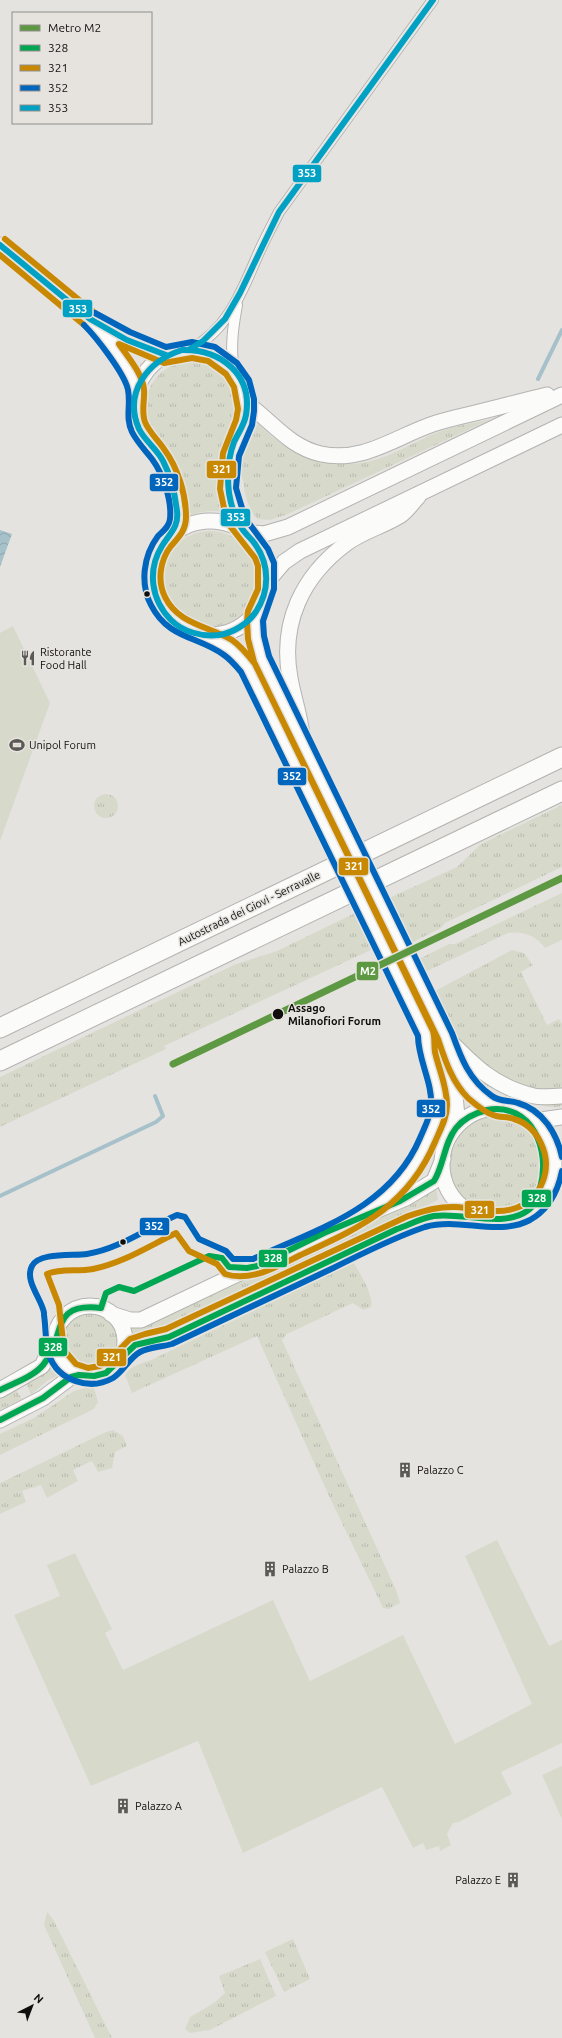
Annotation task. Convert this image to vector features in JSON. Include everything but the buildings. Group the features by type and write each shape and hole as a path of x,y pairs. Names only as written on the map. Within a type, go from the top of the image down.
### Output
{"highway":[{"name":"Autostrada dei Giovi - Serravalle","path":"0,1028 562,757"},
{"path":"0,1062 562,791"}],"main road":[{"path":"0,245 90,319 127,340 166,355"},
{"path":"90,319 130,376 136,391"},
{"path":"174,532 178,518 173,490 163,462 140,429 135,409 136,391 148,368 166,355 175,351 190,349 216,355 234,370 242,382 246,403 245,420 231,454 228,489 232,510 244,532 261,552 265,562 267,582 262,602 255,614 244,624 234,630 216,635 203,635"},
{"path":"246,403 259,412 282,435 294,444 321,454 349,456 370,452 432,424 562,391"},
{"path":"0,1390 42,1366 52,1348 59,1326 65,1317 78,1308 95,1307 130,1320 141,1320 357,1218 406,1198 434,1181 443,1159 447,1141 456,1116 455,1096 248,668 228,648 203,635 184,630 172,621 164,612 155,596 152,578 156,558 165,542 174,532 191,524 215,521 230,524 244,532 264,534 288,527 562,395"},
{"path":"267,582 284,562 300,551 562,425"},
{"path":"303,744 290,680 288,652 290,623 302,592 319,568 340,548 359,535 402,514 418,496 430,488"},
{"path":"255,614 256,641 262,659 445,1036 453,1058 465,1082 471,1089 496,1108"},
{"path":"357,1218 394,1192 413,1170 430,1134 440,1106 437,1085 427,1056 426,1034"},
{"path":"445,1036 478,1070 506,1087 535,1096 562,1096"},
{"path":"447,1141 463,1120 476,1112 496,1108 518,1112 541,1120 562,1117"},
{"path":"518,1112 536,1123 550,1143 554,1162 549,1189"},
{"path":"443,1159 443,1172 450,1192 462,1206 483,1218"},
{"path":"0,1420 43,1398 71,1378 94,1376 106,1373 115,1366 122,1356 135,1345 169,1337 397,1229 433,1216 455,1215 502,1220 522,1215 540,1202 549,1189 562,1164"},
{"path":"111,1314 119,1322 124,1333 125,1345 122,1356"},
{"path":"55,1336 55,1346 61,1361 73,1372 84,1376"}],"street":[{"path":"234,370 231,354 232,333 238,301 260,248 279,212 433,0"},
{"path":"190,349 204,342 218,329 238,301"}],"green space":[{"path":"180,362 198,362 216,368 229,382 238,400 237,418 224,446 220,468 220,495 226,513 210,511 186,516 179,475 171,458 151,432 147,424 145,407 149,389 159,375 168,368"},
{"path":"491,419 288,514 270,520 257,519 247,500 242,477 240,475 242,460 258,423 282,444 309,458 324,462 355,464 371,461 388,455 438,432"},
{"path":"210,531 228,534 244,545 255,561 258,579 255,597 244,613 228,624 210,627 192,624 176,613 165,597 162,579 165,561 176,545 192,534"},
{"name":"Unipol Forum","path":"13,626 50,703 0,841 0,633"},
{"path":"106,794 111,795 117,801 117,811 111,817 106,818 101,817 95,811 94,806 95,801 101,795"},
{"path":"562,805 562,867 445,923 441,928 411,943 389,898 457,867 481,844"},
{"path":"562,893 562,940 545,948 534,937 519,933 508,933 425,972 419,959 449,944 455,944"},
{"path":"355,913 373,949 164,1046 166,1049 0,1127 0,1077 236,964 277,951"},
{"path":"512,950 524,953 533,965 521,972 547,1025 559,1019 562,1024 562,1106 545,1106 518,1095 490,1087 480,1082 475,1077 435,991"},
{"path":"498,1116 516,1119 532,1130 543,1146 546,1164 543,1182 532,1198 516,1209 498,1212 480,1209 464,1198 453,1182 450,1164 453,1146 464,1130 480,1119"},
{"path":"433,1189 437,1191 438,1200 168,1329 145,1334 130,1341 130,1334 126,1325 144,1327"},
{"path":"354,1263 369,1291 371,1307 363,1310 353,1303 287,1334 282,1340 396,1590 400,1603 389,1609 383,1608 329,1496 257,1336 132,1393 125,1375 136,1365 151,1360"},
{"path":"85,1314 95,1314 105,1318 113,1326 117,1336 117,1346 113,1356 105,1364 95,1368 85,1368 75,1364 67,1356 63,1346 63,1336 67,1326 75,1318"},
{"path":"51,1357 62,1374 48,1380 31,1395 25,1381"},
{"path":"84,1388 94,1388 98,1402 94,1409 0,1455 0,1434 34,1418 74,1391"},
{"path":"16,1390 22,1399 0,1410 0,1398"},
{"path":"113,1430 123,1436 127,1446 115,1452 112,1468 98,1472 92,1461 73,1470 78,1481 47,1498 41,1485 22,1491 26,1502 0,1514 0,1483"},
{"path":"497,1540 549,1646 562,1640 562,1743 501,1772 512,1794 459,1822 453,1823 447,1834 451,1845 440,1851 439,1846 426,1850 423,1843 413,1848 382,1787 243,1853 198,1741 91,1786 14,1615 60,1596 47,1565 75,1553 112,1629 105,1633 123,1670 273,1600 310,1681 403,1635 455,1744 532,1704 465,1556"},
{"path":"562,1766 562,1819 542,1775"},
{"path":"47,1912 53,1919 112,2038 95,2038 44,1925"},
{"path":"293,1939 310,1979 284,1992 265,1952"},
{"path":"260,1959 276,1996 210,2030 190,2033 185,2029 190,2017 214,2003 225,1993 219,1976"}],"water":[{"path":"0,530 12,534 0,567"}],"waterway":[{"path":"538,379 562,330"},
{"path":"0,1196 156,1122 163,1116 155,1096"}],"metro line":[{"name":"M2","path":"173,1064 562,878"}],"transit line":[{"name":"353","path":"190,349 203,341 225,319 240,293 279,212 433,0"},
{"name":"321","path":"5,239 95,313"},
{"name":"353","path":"0,245 90,319 127,340 166,355"},
{"name":"321","path":"0,255 84,325"},
{"name":"352","path":"95,313 130,332 166,347 192,342 215,347 237,363 249,380 254,399 254,411 252,425 239,456 236,488 245,518 268,549 274,563 274,589 263,621 264,636 269,656 452,1033 467,1068 477,1083 492,1096 498,1099 527,1106 542,1117 548,1124 557,1140 562,1157"},
{"name":"352","path":"44,1313 30,1278 32,1266 42,1258 87,1254 110,1248 177,1215 185,1217 199,1239 226,1251 233,1259 253,1259 349,1214 371,1200 390,1183 407,1162 420,1138 431,1107 430,1089 420,1054 418,1036 241,672 224,655 175,631 158,616 151,605 145,588 144,579 146,561 153,544 158,536 167,527 170,519 170,504 160,472 139,443 130,427 128,416 129,395 126,383 96,338 84,325"},
{"name":"321","path":"119,344 141,377 144,389 143,414 145,422 169,456 177,473 185,499 185,526 167,552 162,564 160,578 165,597 171,606 186,619 223,635 235,642 250,657 252,661 255,664 433,1031 435,1052 447,1098 447,1105 443,1124 424,1163 412,1182 398,1197 382,1211 347,1233 277,1267 246,1276 225,1274 217,1264 189,1251 176,1233 115,1263 87,1270 58,1271 47,1274 59,1305 64,1350 76,1364 88,1368 100,1366 108,1361 130,1339 166,1329 408,1216 444,1207 501,1211 521,1206 530,1200 537,1192 544,1178 546,1169 546,1160 541,1142 530,1128 514,1119 496,1116 483,1110 462,1092 453,1078 438,1039 254,662 248,639 247,621 248,611 258,589 258,566 255,558 230,526 220,489 223,453 236,420 238,409 234,387 226,374 208,361 192,358 164,363 119,344"},
{"name":"353","path":"182,350 196,351 221,359 239,376 244,387 247,400 245,419 230,454 228,474 229,493 236,519 260,552 266,570 266,587 260,605 252,617 234,630 219,635 193,633 181,628 164,612 155,594 153,584 154,565 157,555 175,526 177,521 177,511 174,492 166,467 158,453 139,429 135,415 134,403 137,391 149,370 170,355 182,350"},
{"name":"328","path":"0,1420 43,1398 71,1377 79,1375 94,1376 106,1373 135,1345 169,1337 397,1229 434,1216 445,1215 494,1219 517,1216 527,1211 534,1204 537,1198 543,1173 543,1159 540,1145 534,1132 526,1121 516,1113 503,1109 487,1110 478,1113 463,1121 452,1134 434,1181 400,1201 324,1233 257,1266 247,1268 229,1267 222,1258 209,1256 134,1291 119,1287 106,1293 101,1308"},
{"name":"352","path":"44,1315 46,1340 49,1355 53,1364 67,1377 76,1381 95,1384 104,1382 117,1375 140,1352 147,1349 172,1344 376,1247 413,1231 425,1227 452,1224 505,1227 517,1225 530,1220 542,1211 555,1193 562,1171"},
{"name":"328","path":"0,1390 29,1376 43,1365 55,1343 61,1324 66,1316 73,1310 84,1308 101,1308"}],"place":[{"name":"Ristorante Food Hall","path":"28,658"},
{"name":"Unipol Forum","path":"17,745"},
{"name":"Assago Milanofiori Forum","path":"278,1014"},
{"name":"Palazzo C","path":"405,1470"},
{"name":"Palazzo B","path":"270,1569"},
{"name":"Palazzo A","path":"123,1806"},
{"name":"Palazzo E","path":"513,1880"}]}
